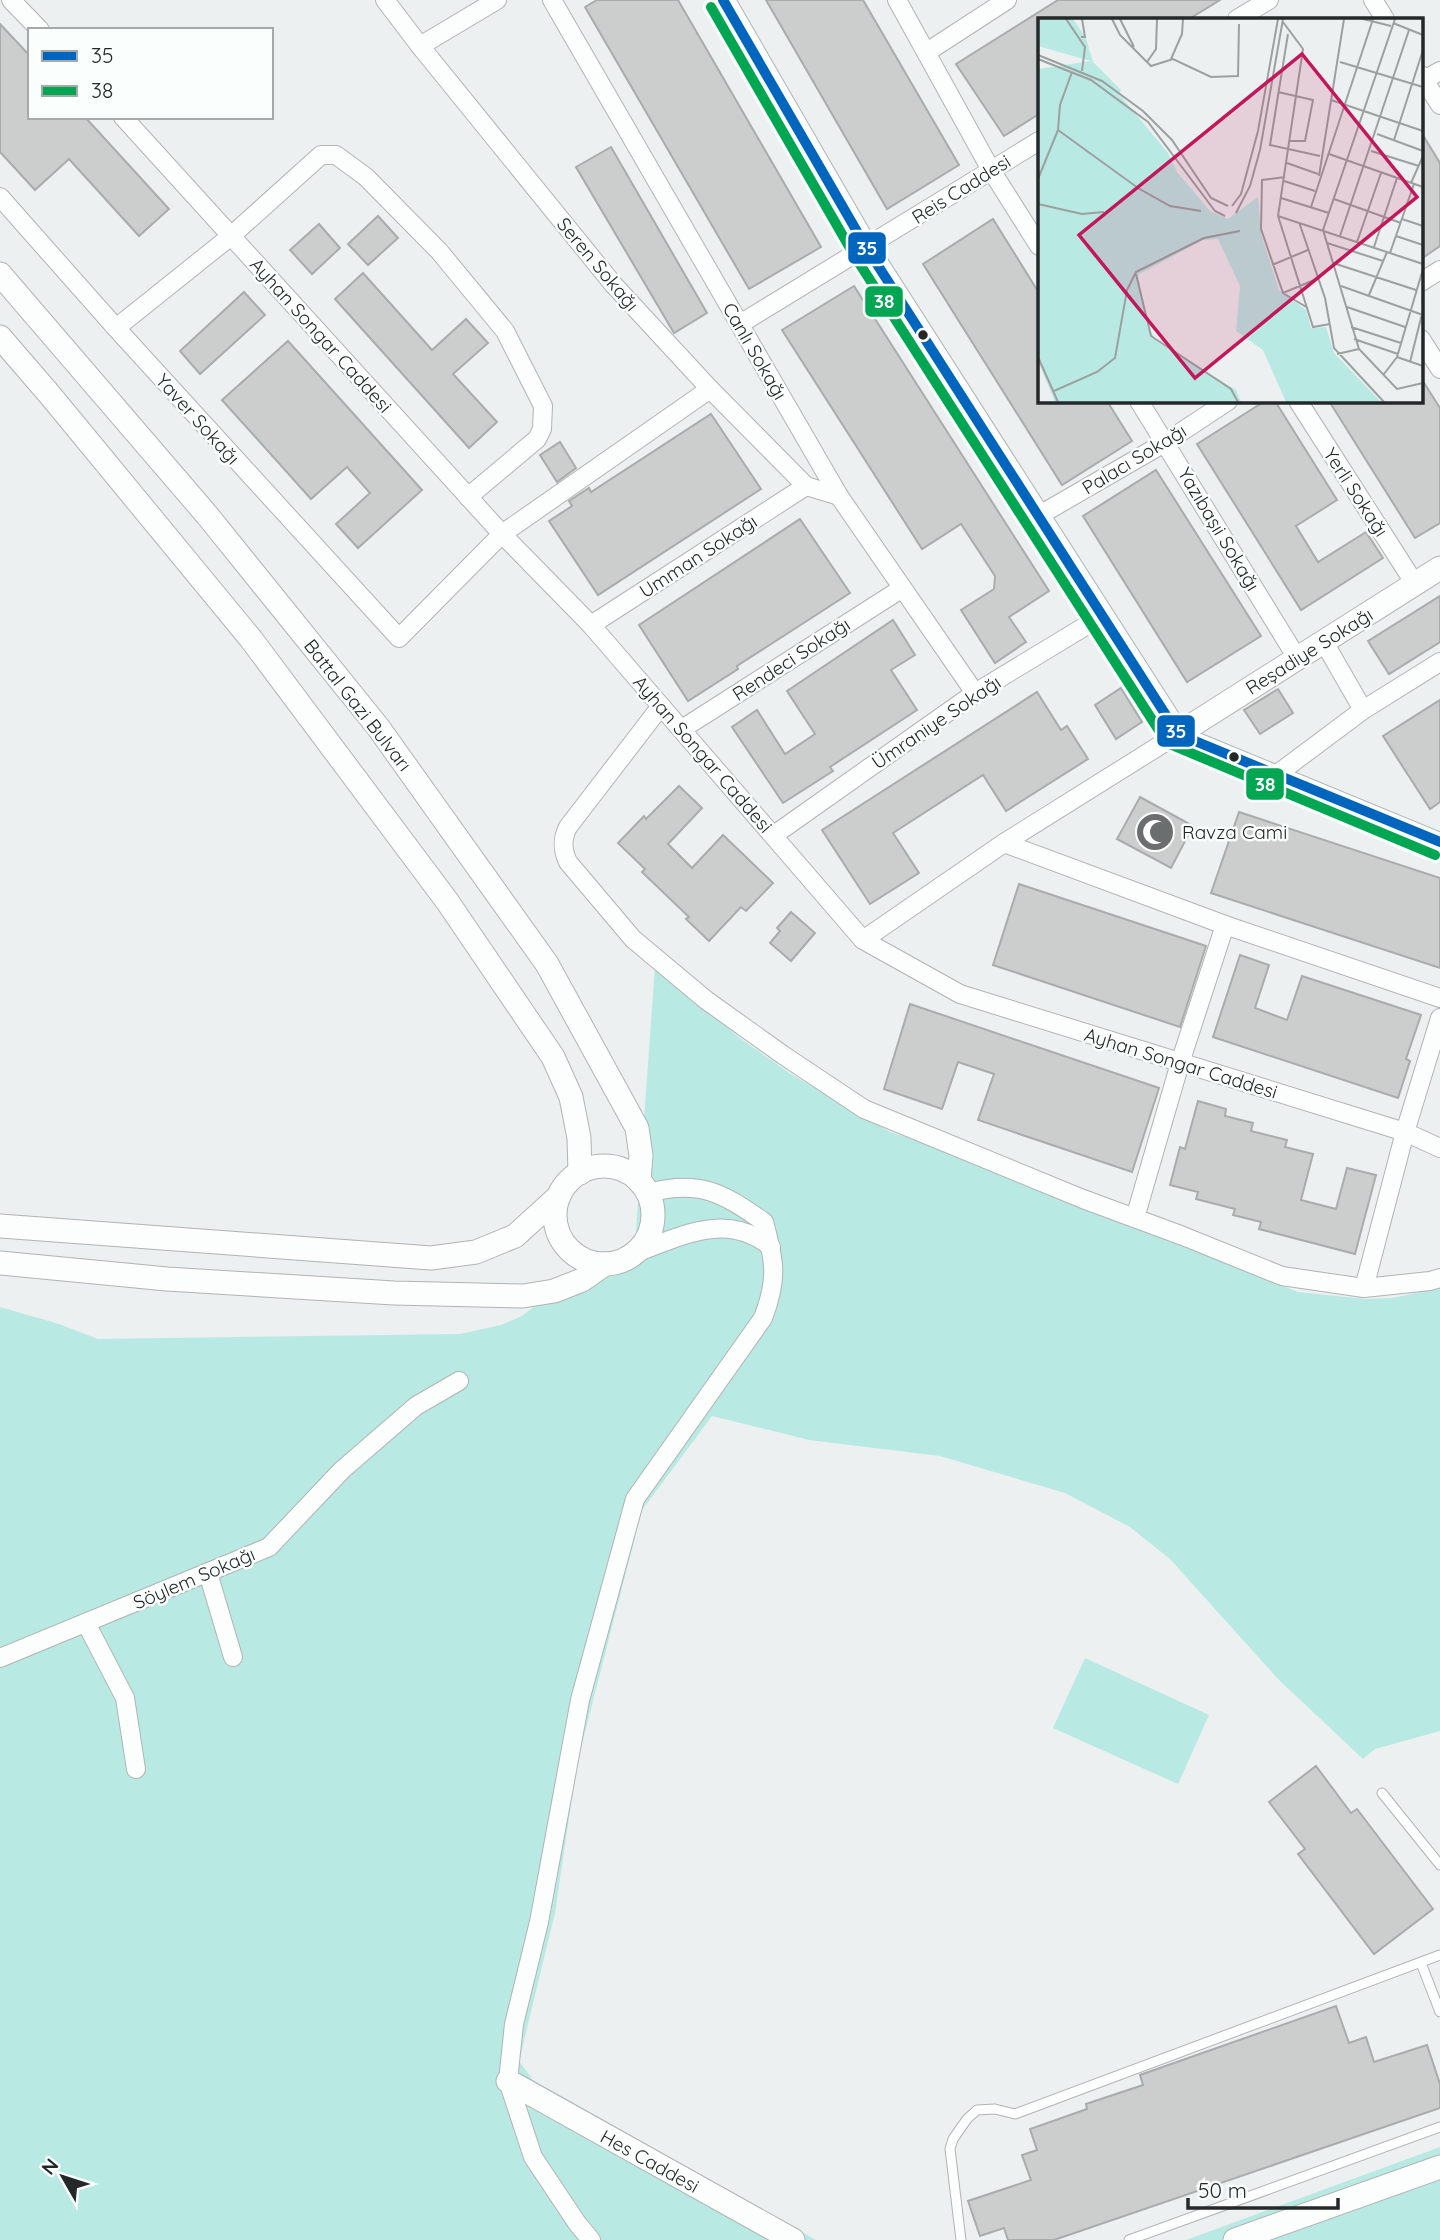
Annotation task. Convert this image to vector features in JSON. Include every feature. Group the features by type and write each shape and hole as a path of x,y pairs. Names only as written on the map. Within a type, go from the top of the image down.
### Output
{"street":[{"path":"11,0 38,28"},
{"name":"Seren Sokağı","path":"385,0 613,284 710,389 806,486 839,496"},
{"path":"420,46 497,0"},
{"name":"Canlı Sokağı","path":"552,0 839,496 975,693"},
{"path":"723,0 866,247 1178,734 1436,836"},
{"path":"897,0 991,170 1038,244"},
{"path":"927,51 1007,0"},
{"path":"1239,18 1269,0"},
{"path":"1373,0 1384,18"},
{"path":"1440,71 1422,78 1440,105"},
{"name":"Ayhan Songar Caddesi","path":"125,119 502,534 591,625 863,940 960,994 1405,1132 1440,1148"},
{"name":"Reis Caddesi","path":"740,324 1038,142"},
{"path":"116,328 231,236 321,155 336,155 366,177 439,251 505,331 543,407 542,429 537,439 468,497"},
{"name":"Yaver Sokağı","path":"0,197 399,638 502,534"},
{"path":"1422,281 1440,270"},
{"name":"Battal Gazi Bulvarı","path":"0,274 207,516 378,727 547,964 637,1128 643,1187"},
{"path":"0,337 251,639 447,901 553,1057 571,1097 579,1138 580,1173"},
{"path":"1422,341 1440,369"},
{"path":"502,534 710,389"},
{"name":"Yazıbaşıi Sokağı","path":"1140,402 1297,659"},
{"name":"Palacı Sokağı","path":"1038,516 1166,442 1226,402"},
{"name":"Yerli Sokağı","path":"1299,402 1415,584"},
{"name":"Umman Sokağı","path":"591,625 806,486"},
{"name":"Reşadiye Sokağı","path":"1178,734 1440,568"},
{"name":"Rendeci Sokağı","path":"681,729 901,589"},
{"name":"Ümraniye Sokağı","path":"774,835 975,693 1102,615"},
{"path":"1324,642 1363,710"},
{"path":"1276,775 1363,710 1440,662"},
{"path":"661,706 568,827 564,835 564,854 633,939 706,1000 864,1109 1282,1276 1364,1289 1440,1278"},
{"path":"863,940 1004,843 1178,734"},
{"path":"1004,843 1224,925 1440,998"},
{"path":"1135,1218 1224,925"},
{"path":"1364,1289 1405,1132 1440,1017"},
{"path":"0,1226 430,1258 476,1252 515,1236 580,1173 595,1167 611,1167 626,1171 643,1187 653,1209 652,1225 646,1241 635,1253"},
{"path":"591,2240 533,2157 508,2081 514,2024 539,1923 580,1700 635,1499 763,1318 773,1293 774,1265 764,1222 738,1203 701,1188 643,1187"},
{"path":"559,1196 555,1211 556,1227 563,1242 574,1254 589,1262 605,1264 621,1261 635,1253 713,1227 736,1229 756,1235 771,1247"},
{"path":"0,1263 181,1280 394,1293 510,1296 554,1291 582,1280 605,1264"},
{"name":"Söylem Sokağı","path":"0,1658 269,1547 342,1470 416,1406 459,1381"},
{"path":"208,1573 233,1657"},
{"path":"86,1623 125,1698 136,1769"},
{"name":"Hes Caddesi","path":"508,2081 793,2240"},
{"path":"1235,2240 1440,2167"}],"lane":[{"path":"1382,1793 1440,1865"},
{"path":"961,2240 950,2150 958,2129 977,2110 995,2109 1015,2114 1440,1955"},
{"path":"1421,1963 1440,2012"},
{"path":"1129,2240 1440,2127"}],"shaded area":[{"path":"655,967 741,1039 791,1074 890,1132 945,1150 1298,1292 1366,1299 1392,1298 1440,1288 1440,1731 1375,1749 1363,1759 1278,1679 1170,1559 1130,1527 1065,1493 940,1456 809,1440 712,1416 642,1510 577,1763 555,1913 519,2061 533,2080 816,2240 0,2240 0,1307 59,1324 98,1339 460,1334 501,1325 520,1317 552,1294 634,1259"},
{"path":"1085,1658 1209,1715 1178,1784 1053,1728"},
{"path":"1440,2147 1440,2240 1186,2240"}],"building":[{"path":"597,0 678,0 821,247 749,289 585,7"},
{"path":"766,0 863,0 959,165 887,209"},
{"path":"1058,0 1220,0 1191,18 1038,18 1038,115 1004,136 956,64"},
{"path":"0,24 28,54 28,119 87,119 169,209 139,236 69,159 35,190 0,152"},
{"path":"1422,134 1440,163 1440,246 1422,258"},
{"path":"611,147 707,313 674,333 576,167"},
{"path":"378,216 398,238 368,265 348,244"},
{"path":"993,219 1038,291 1038,402 1108,402 1132,441 1062,485 923,264"},
{"path":"319,224 340,248 312,274 290,250"},
{"path":"363,273 432,350 466,319 488,343 453,374 497,422 469,448 335,299"},
{"path":"854,286 1049,591 1009,617 1026,642 995,663 961,610 994,589 995,576 961,524 922,549 782,330"},
{"path":"244,292 265,315 200,374 180,351"},
{"path":"288,341 422,490 358,548 336,524 370,493 347,467 311,499 222,400"},
{"path":"1422,380 1440,408 1440,523 1415,538 1330,402 1422,402"},
{"path":"1263,402 1276,402 1337,500 1296,526 1318,562 1366,532 1383,558 1301,610 1197,444"},
{"path":"711,414 761,489 598,595 549,521 572,506 569,501 589,488 591,492"},
{"path":"560,442 576,468 557,482 540,455"},
{"path":"1156,470 1261,636 1187,682 1083,516"},
{"path":"800,519 850,593 688,701 639,625"},
{"path":"1440,596 1440,642 1389,674 1368,641"},
{"path":"893,620 915,655 891,670 917,710 830,767 833,771 783,803 732,727 757,710 785,754 815,734 787,691"},
{"path":"1121,688 1142,722 1116,739 1095,705"},
{"path":"1278,689 1293,713 1260,734 1244,710"},
{"path":"1037,692 1061,730 1067,726 1088,759 1006,811 983,775 893,833 919,873 870,904 822,830"},
{"path":"1440,700 1440,802 1430,809 1383,736"},
{"path":"679,786 702,808 668,844 692,868 723,835 773,883 746,911 741,907 709,941 686,919 689,917 642,872 645,869 618,843"},
{"name":"Ravza Cami","path":"1140,797 1193,826 1171,868 1117,839"},
{"path":"1239,812 1440,878 1440,968 1211,893"},
{"path":"1019,884 1206,946 1180,1027 993,965"},
{"path":"791,912 815,933 791,961 770,943 780,931 777,928"},
{"path":"1240,955 1269,965 1255,1008 1287,1020 1302,976 1421,1015 1406,1059 1410,1061 1398,1098 1213,1037"},
{"path":"910,1004 1159,1088 1132,1172 978,1120 994,1074 958,1062 942,1109 884,1089"},
{"path":"1198,1101 1226,1109 1225,1116 1253,1123 1251,1131 1287,1140 1285,1147 1313,1154 1301,1200 1336,1209 1347,1168 1376,1175 1355,1254 1259,1229 1261,1222 1233,1215 1235,1209 1196,1199 1198,1192 1170,1185 1180,1147 1185,1149"},
{"path":"1316,1766 1351,1813 1357,1809 1433,1909 1374,1954 1298,1854 1305,1849 1269,1802"},
{"path":"1336,2006 1349,2043 1366,2037 1374,2062 1427,2045 1440,2084 1440,2108 1054,2240 1008,2240 1004,2228 980,2236 968,2201 1031,2180 1022,2155 1037,2150 1030,2129 1087,2109 1086,2104 1143,2085 1140,2075"}],"transit line":[{"name":"35","path":"723,0 866,247 1178,734 1440,842"},
{"name":"38","path":"711,7 854,255 1167,743 1435,855"}],"place":[{"name":"Ravza Cami","path":"1155,832"}]}
